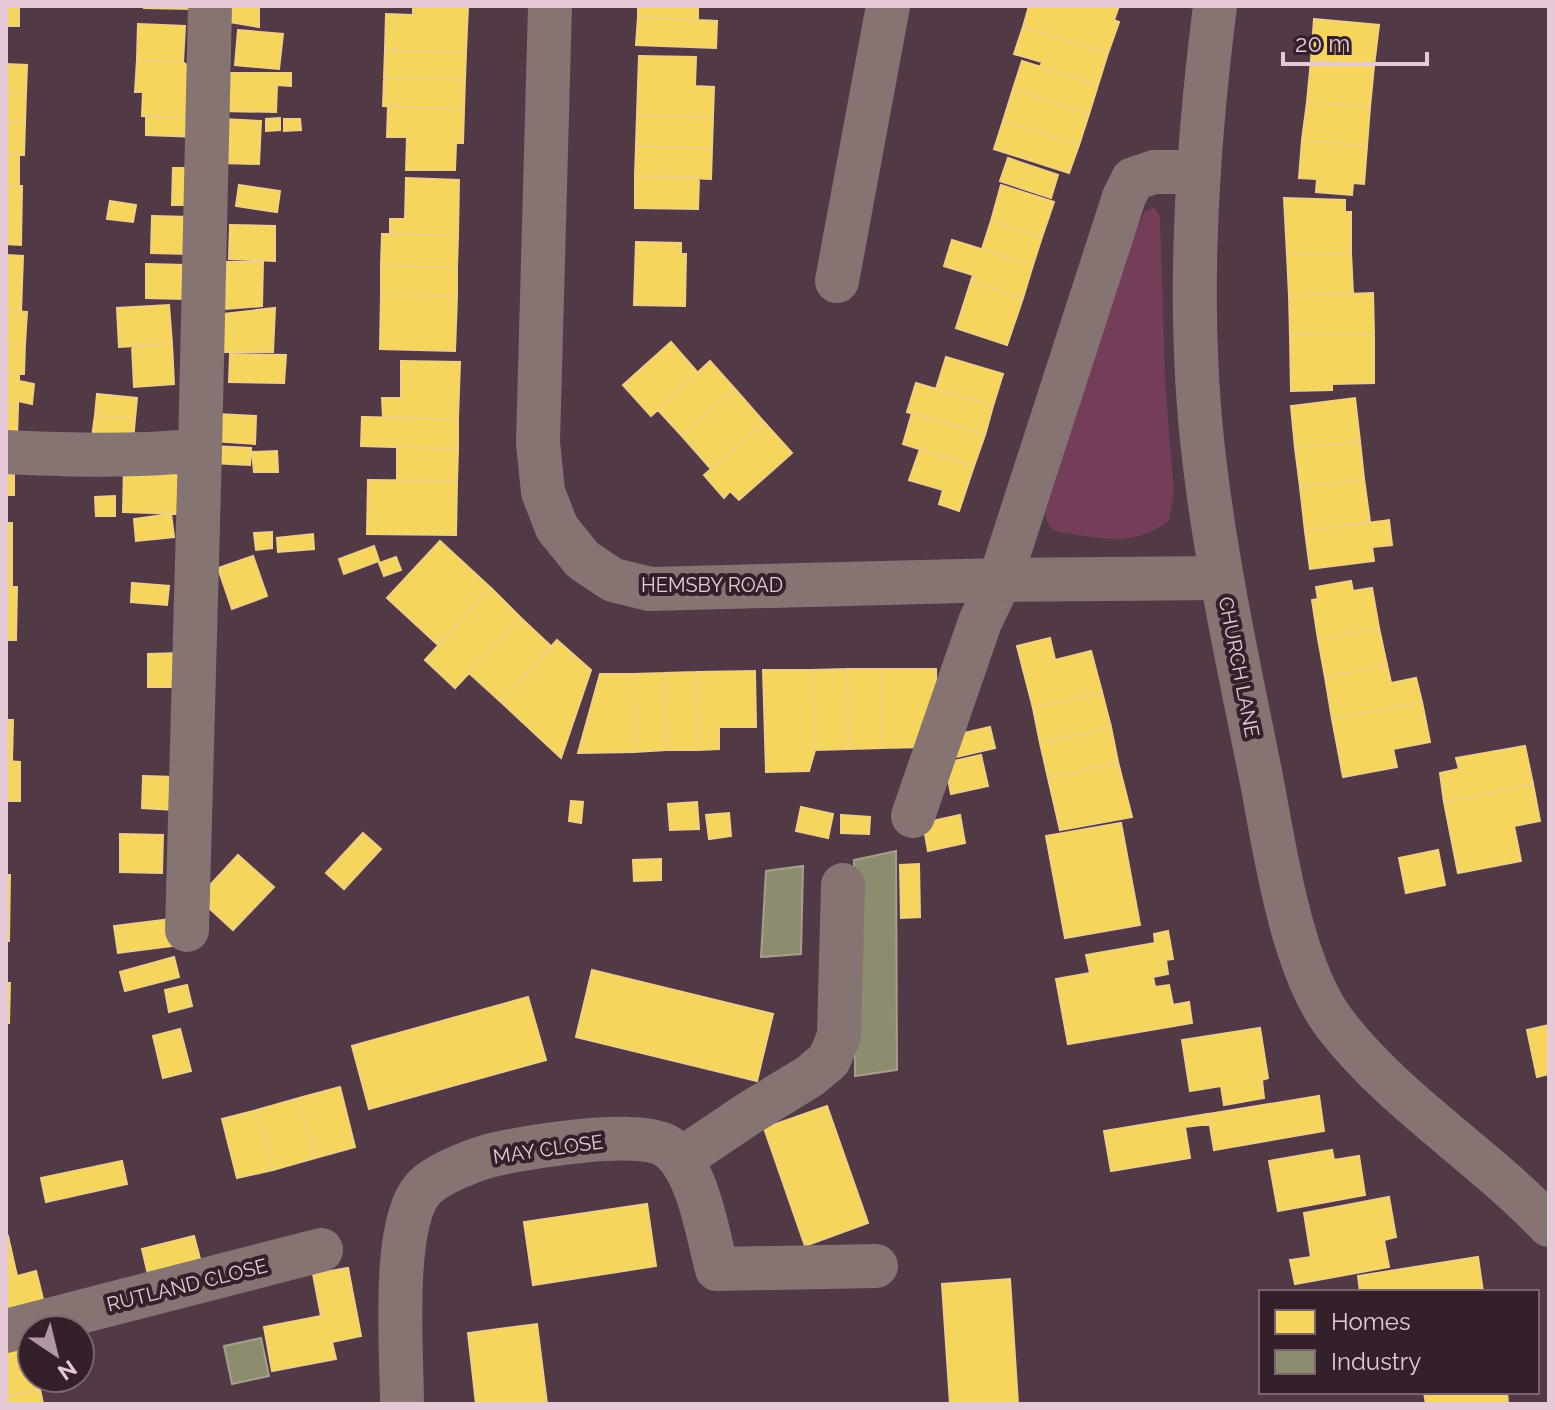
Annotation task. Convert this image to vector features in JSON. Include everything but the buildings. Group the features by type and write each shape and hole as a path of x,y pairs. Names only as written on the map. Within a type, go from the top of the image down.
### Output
{"street":[{"path":"187,930 210,6"},
{"name":"HEMSBY ROAD","path":"550,6 538,442 543,492 557,528 583,560 613,580 650,589 1222,578"},
{"path":"837,281 888,6"},
{"name":"CHURCH LANE","path":"1207,8 1198,172 1195,342 1204,464 1222,578 1275,853 1304,966 1334,1022 1385,1078 1525,1200 1549,1225"},
{"path":"913,816 980,622 1000,580 1124,197 1133,179 1154,172 1198,172"},
{"path":"6,452 136,456 200,450"},
{"path":"843,885 839,1036 829,1060 810,1076 681,1159 697,1196 717,1269 876,1266"},
{"name":"MAY CLOSE","path":"402,1404 402,1258 412,1209 424,1188 452,1170 487,1156 595,1139 645,1139 666,1145 681,1159"},
{"name":"RUTLAND CLOSE","path":"6,1331 321,1250"}],"shaded area":[{"path":"1154,207 1160,216 1165,380 1174,495 1169,520 1156,529 1128,538 1100,538 1054,531 1045,514 1130,245 1144,212"}]}
